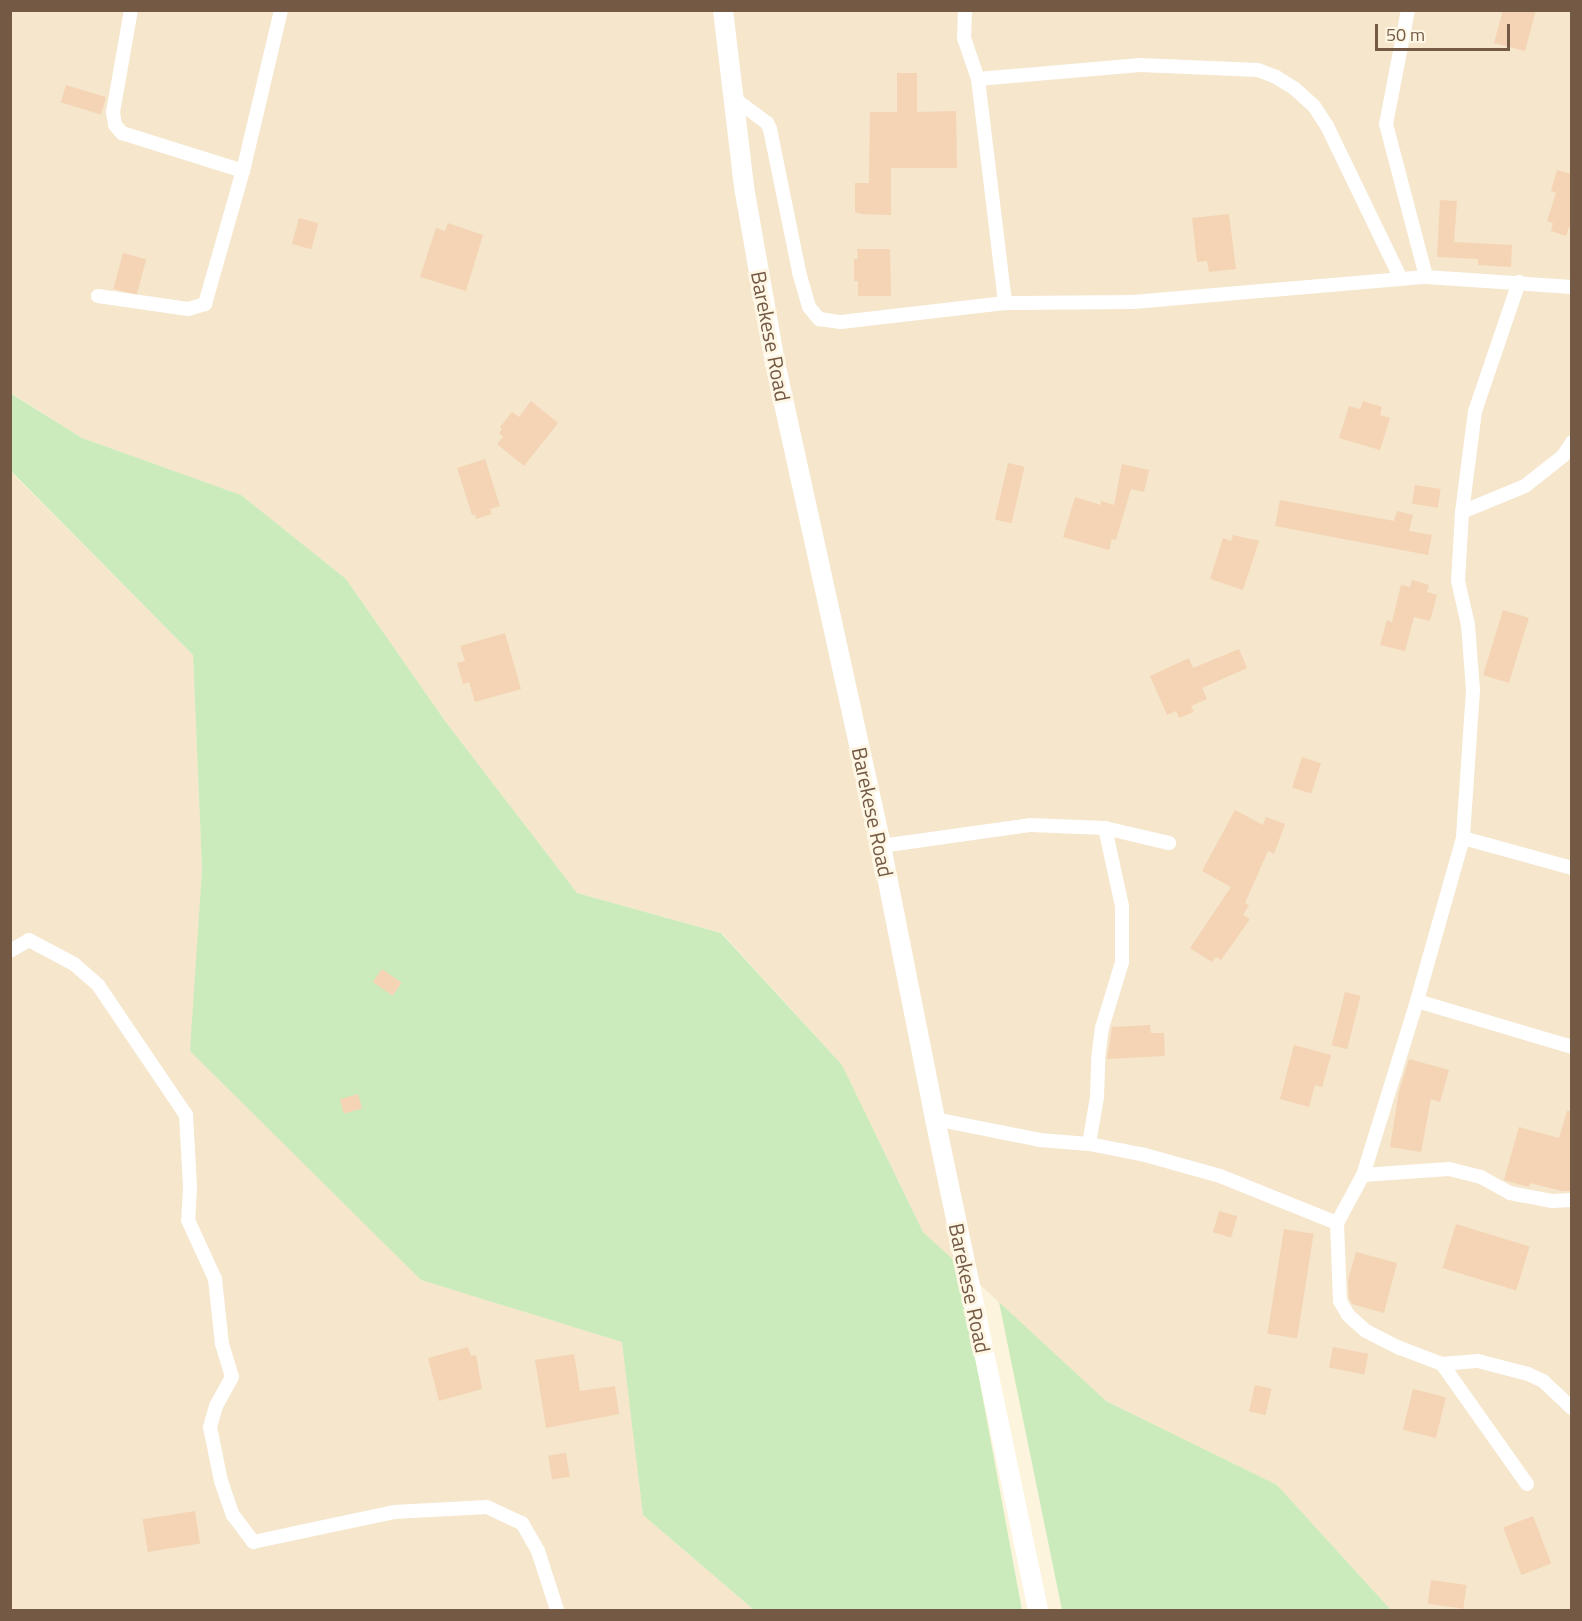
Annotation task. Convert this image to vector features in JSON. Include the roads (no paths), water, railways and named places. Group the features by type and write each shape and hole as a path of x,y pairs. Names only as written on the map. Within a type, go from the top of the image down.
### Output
{"main road":[{"name":"Barekese Road","path":"723,10 744,187 774,358 881,846 935,1119 1038,1611"}],"street":[{"path":"131,10 113,112 115,125 122,133 243,171"},
{"path":"98,296 188,309 205,304 243,171 281,10"},
{"path":"964,10 964,38 978,79 1005,303"},
{"path":"1408,10 1386,124 1426,278"},
{"path":"978,79 1140,65 1258,70 1276,78 1295,89 1314,106 1327,126 1401,279"},
{"path":"732,97 767,123 770,129 799,272 809,307 819,319 842,322 1005,303 1133,302 1401,279 1519,282 1572,287"},
{"path":"1519,282 1475,411 1462,512 1458,581 1468,625 1473,690 1463,838 1417,1001 1364,1175 1337,1224 1340,1301 1348,1315 1366,1331 1442,1364 1478,1361 1528,1374 1544,1381 1572,1408"},
{"path":"1462,512 1525,486 1563,456 1572,442"},
{"path":"881,846 1030,825 1105,828 1169,843"},
{"path":"1089,1144 1097,1097 1102,1028 1122,962 1122,906 1105,828"},
{"path":"1463,838 1572,868"},
{"path":"10,951 29,940 74,964 98,985 186,1115 190,1187 188,1220 215,1279 222,1344 232,1377 216,1406 210,1427 221,1481 233,1515 254,1542 394,1512 486,1507 522,1523 538,1551 556,1611"},
{"path":"1417,1001 1572,1047"},
{"path":"935,1119 1040,1140 1089,1144 1145,1155 1220,1176 1337,1224"},
{"path":"1364,1175 1449,1169 1481,1177 1510,1193 1552,1201 1572,1200"},
{"path":"1442,1364 1527,1484"}]}
